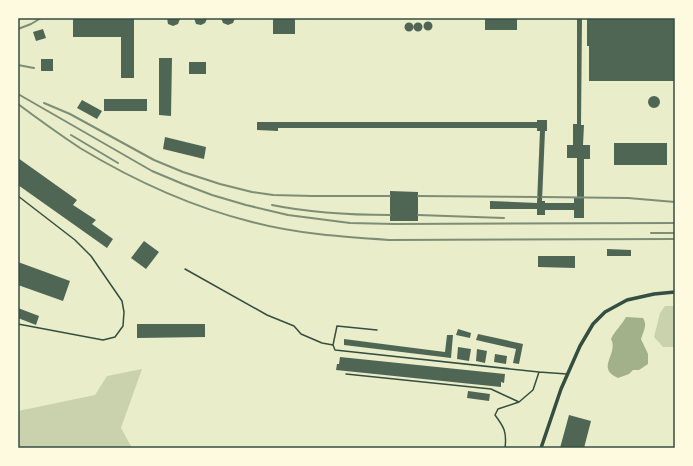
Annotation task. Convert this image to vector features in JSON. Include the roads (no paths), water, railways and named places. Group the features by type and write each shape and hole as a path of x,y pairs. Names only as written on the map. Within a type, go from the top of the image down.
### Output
{"street":[{"path":"541,448 561,389 580,346 593,324 605,312 627,300 654,294 675,292"}],"lane":[{"path":"18,196 75,240 91,256 122,301 124,312 123,326 115,337 103,340 18,324"},
{"path":"185,269 267,315 294,326 301,334 322,343 332,345 335,350 568,374"},
{"path":"332,345 337,326 377,330"},
{"path":"504,448 506,438 504,427 495,415 498,409 518,402 533,390 540,372"},
{"path":"346,374 491,390 518,402"}],"railway":[{"path":"18,29 41,18"},
{"path":"18,65 34,68"},
{"path":"18,94 152,171 212,195 288,215 350,223 395,224 675,223"},
{"path":"44,103 70,114 154,160 183,172 220,184 252,192 273,195 390,196"},
{"path":"18,104 80,148 142,182 207,209 269,226 355,238 390,240 675,239"},
{"path":"71,135 118,163"},
{"path":"418,196 538,197"},
{"path":"542,197 628,198 675,202"},
{"path":"272,205 331,213 390,215"},
{"path":"418,215 504,218"},
{"path":"651,233 675,233"}]}
